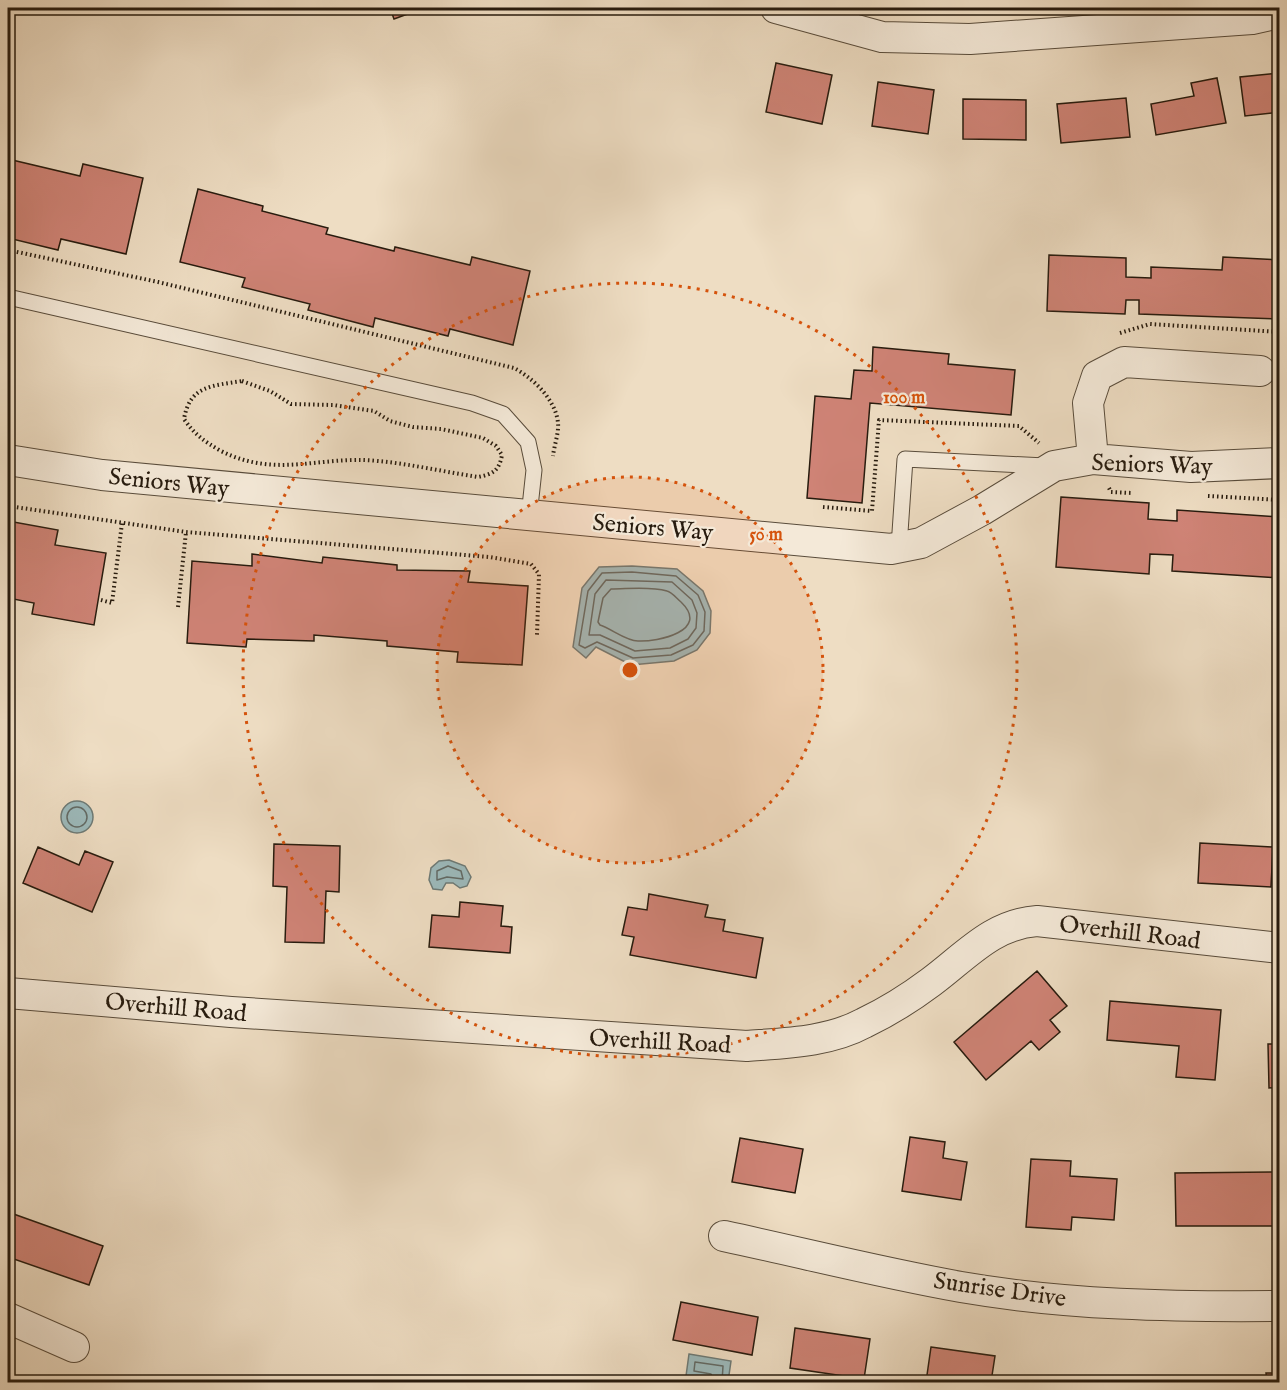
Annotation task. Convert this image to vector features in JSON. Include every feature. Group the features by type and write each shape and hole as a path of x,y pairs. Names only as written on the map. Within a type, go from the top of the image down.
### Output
{"street":[{"path":"776,8 882,37 970,39 1252,19 1280,14"},
{"path":"1093,459 1088,403 1097,376 1124,362 1260,371"},
{"name":"Seniors Way","path":"8,460 102,476 891,549 921,543 982,510 1048,456 1191,468 1280,463"},
{"name":"Overhill Road","path":"8,993 231,1012 747,1046 812,1040 862,1025 930,983 985,938 1017,923 1037,921 1280,948"},
{"name":"Sunrise Drive","path":"724,1236 961,1287 1066,1299 1214,1307 1280,1306"},
{"path":"8,1318 74,1347"}],"lane":[{"path":"8,297 472,403 503,414 528,442 534,470 529,516"},
{"path":"899,547 905,459 1048,456"}],"path":[{"path":"8,250 158,282 514,368 527,375 550,400 558,423 551,466"},
{"path":"1116,335 1150,324 1280,333"},
{"path":"242,381 270,391 291,404 333,405 374,411 390,421 413,427 441,429 483,438 496,446 501,455 500,466 491,474 478,477 378,461 342,459 280,467 241,461 194,434 184,419 187,404 194,394 209,386 242,381"},
{"path":"823,507 872,511 879,420 1019,426 1048,456"},
{"path":"8,506 186,532 489,557 531,564 539,574 537,635"},
{"path":"101,600 112,603 122,523"},
{"path":"178,607 186,532"}],"water":[{"path":"632,566 677,569 703,591 711,611 710,633 697,650 674,661 631,665 596,647 586,658 573,647 582,588 599,567"},
{"path":"77,801 88,806 93,817 88,828 77,833 66,828 61,817 66,806"},
{"path":"449,860 465,866 471,877 467,886 460,888 453,883 446,883 442,890 433,889 429,880 431,868 439,861"},
{"path":"689,1354 731,1361 728,1382 686,1376"}],"building":[{"path":"390,8 424,8 394,19"},
{"path":"776,63 832,75 822,124 766,112"},
{"path":"1280,73 1280,112 1245,116 1240,77"},
{"path":"1217,78 1226,123 1156,135 1151,104 1194,96 1191,83"},
{"path":"878,82 934,90 928,134 872,126"},
{"path":"1126,98 1130,137 1061,143 1057,104"},
{"path":"963,99 1026,100 1026,140 963,139"},
{"path":"8,159 80,176 83,164 143,178 126,254 61,239 58,250 8,238"},
{"path":"198,189 263,206 262,211 328,228 326,234 394,251 395,247 470,265 472,257 530,271 513,345 450,329 448,336 375,318 373,327 308,310 310,304 242,287 245,278 180,262"},
{"path":"1049,255 1126,258 1126,277 1151,278 1151,267 1222,270 1223,257 1280,260 1280,319 1139,314 1139,300 1126,300 1125,314 1047,311"},
{"path":"873,347 949,354 948,364 1015,370 1011,415 870,403 862,503 807,498 815,396 851,399 854,370 872,371"},
{"path":"1061,497 1149,503 1148,519 1177,521 1177,510 1280,517 1280,578 1172,571 1173,555 1150,554 1149,574 1056,567"},
{"path":"8,521 58,530 55,545 106,553 94,625 32,614 34,603 8,598"},
{"path":"252,554 322,563 323,557 397,565 397,570 470,571 468,582 528,586 522,665 457,662 458,652 387,646 387,641 314,635 314,641 247,639 246,647 187,643 192,561 252,566"},
{"path":"1200,843 1273,847 1271,887 1198,883"},
{"path":"274,844 340,846 339,892 326,891 324,943 285,942 287,887 273,886"},
{"path":"38,847 79,865 85,851 113,862 92,912 23,883"},
{"path":"649,894 708,905 705,917 725,920 723,931 763,938 756,978 630,955 634,937 622,935 628,907 647,910"},
{"path":"460,902 503,906 501,926 512,927 510,953 429,947 432,915 459,917"},
{"path":"1037,971 1067,1006 1050,1020 1060,1032 1039,1050 1031,1041 986,1080 954,1042"},
{"path":"1110,1001 1221,1010 1215,1080 1176,1077 1179,1046 1107,1040"},
{"path":"1268,1044 1280,1044 1280,1087 1269,1088"},
{"path":"910,1137 945,1142 943,1158 967,1162 961,1200 902,1191"},
{"path":"740,1138 803,1149 795,1193 732,1182"},
{"path":"1031,1159 1071,1161 1070,1176 1117,1179 1114,1220 1072,1217 1071,1230 1026,1227"},
{"path":"1279,1172 1279,1226 1176,1226 1175,1173"},
{"path":"8,1212 103,1246 89,1285 8,1257"},
{"path":"681,1302 758,1317 752,1355 673,1340"},
{"path":"795,1328 870,1339 864,1379 790,1368"},
{"path":"931,1347 995,1356 991,1382 926,1382"},
{"path":"1266,1373 1280,1373 1280,1382 1267,1382"},
{"path":"1148,1376 1227,1377 1227,1382 1148,1382"}]}
